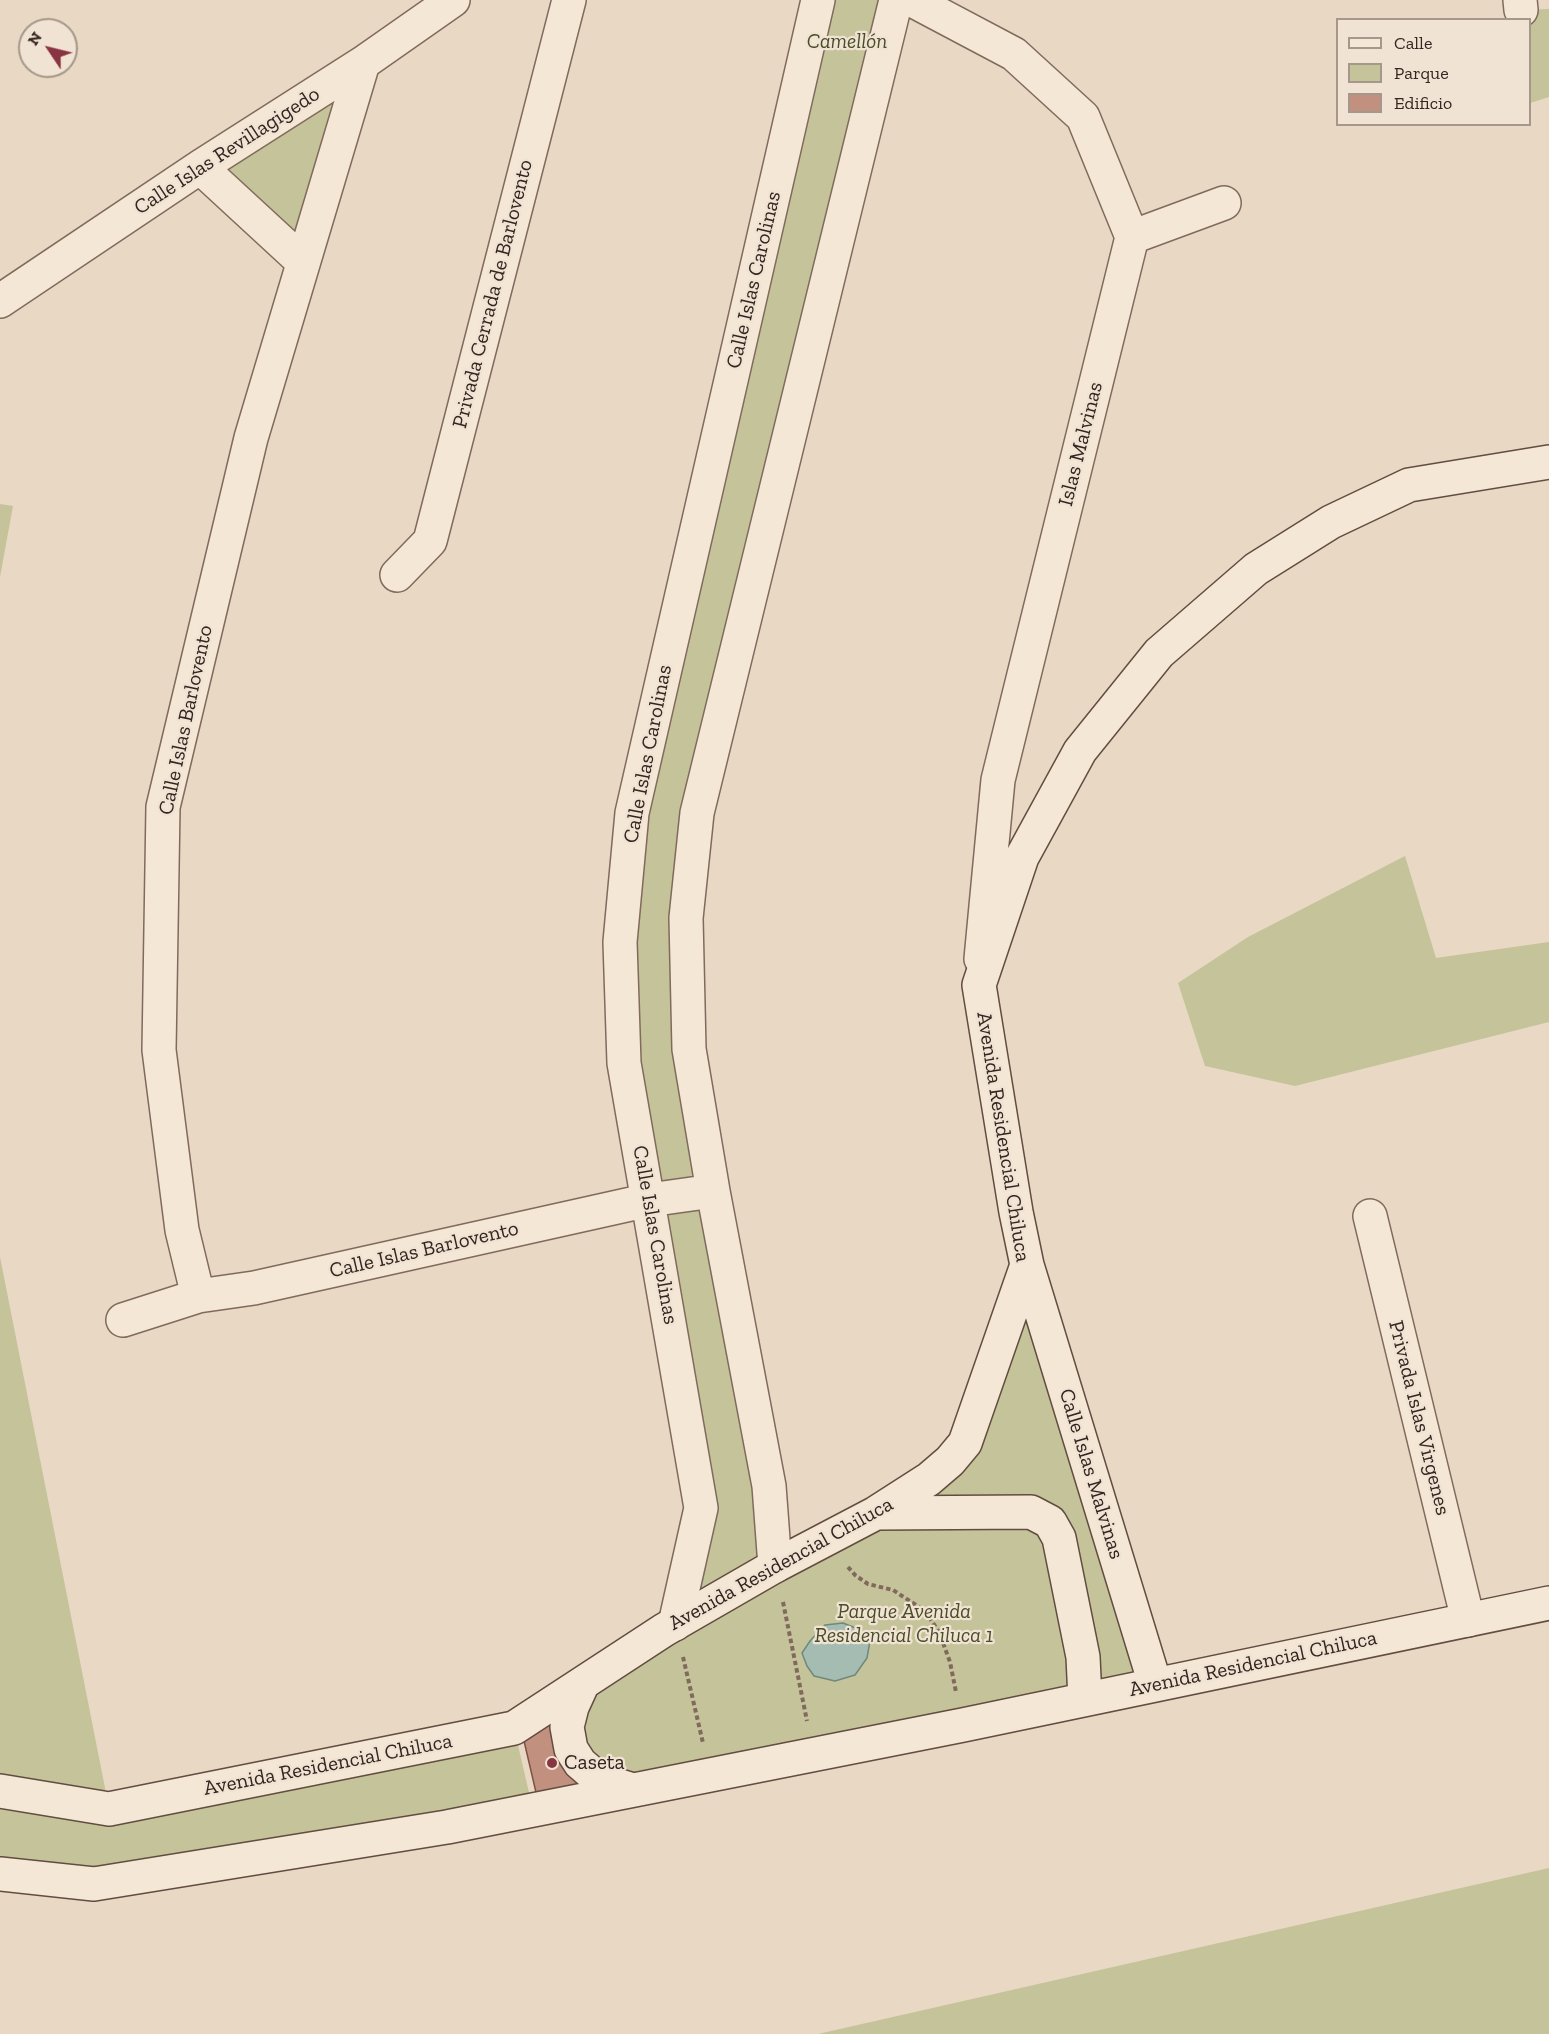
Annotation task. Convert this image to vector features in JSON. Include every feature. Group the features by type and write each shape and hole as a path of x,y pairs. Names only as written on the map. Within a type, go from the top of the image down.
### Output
{"street":[{"name":"Calle Islas Revillagigedo","path":"0,301 200,167 363,63 453,0"},
{"name":"Privada Cerrada de Barlovento","path":"397,576 430,541 569,0"},
{"name":"Calle Islas Carolinas","path":"675,1624 701,1508 624,1063 620,942 632,813 818,0"},
{"path":"775,1566 769,1486 713,1191 689,1049 686,918 697,813 896,0"},
{"path":"912,0 1014,54 1083,117 1132,237 1224,202"},
{"name":"Calle Islas Barlovento","path":"198,1296 182,1230 159,1050 163,807 250,438 363,63"},
{"path":"200,167 303,262"},
{"name":"Islas Malvinas","path":"979,985 998,780 1132,237"},
{"name":"Avenida Residencial Chiluca","path":"0,1791 109,1809 514,1728 675,1624 775,1566 876,1513 929,1479 950,1461 965,1443 1027,1264 1016,1212 979,985 1022,857 1080,751 1159,653 1257,569 1331,522 1409,485 1549,462"},
{"name":"Calle Islas Barlovento","path":"123,1320 198,1296 254,1288 649,1200 713,1191"},
{"name":"Privada Islas Virgenes","path":"1370,1216 1468,1620"},
{"name":"Calle Islas Malvinas","path":"1027,1264 1155,1684"},
{"path":"876,1513 1031,1512 1050,1522 1059,1538 1083,1657 1085,1699"},
{"name":"Avenida Residencial Chiluca","path":"0,1874 94,1884 447,1827 963,1725 1549,1603"},
{"path":"583,1683 572,1707 567,1727 571,1749 580,1763 595,1776 633,1790"}],"path":[{"path":"836,1534 846,1564 855,1575 868,1584 892,1590 925,1611 939,1632 950,1662 963,1725"},
{"path":"775,1566 813,1755"},
{"path":"675,1624 711,1774"}],"green space":[{"path":"818,0 896,0 686,918 775,1565 950,1461 1027,1265 1155,1684 633,1790 571,1749 583,1683 664,1630 701,1508 620,942"},
{"path":"1549,9 1549,97 1531,103 1531,18 1521,10"},
{"path":"363,63 303,262 200,167"},
{"path":"0,504 13,506 0,577"},
{"path":"1405,856 1436,958 1549,942 1549,1022 1295,1086 1205,1066 1178,983 1248,937"},
{"path":"0,1257 109,1808 514,1728 533,1810 94,1884 0,1874"},
{"path":"1549,1868 1549,2034 818,2034"}],"shaded area":[{"path":"843,1623 858,1629 870,1641 867,1658 855,1675 835,1681 814,1676 802,1653 825,1625"}],"building":[{"name":"Caseta","path":"573,1697 598,1789 538,1801 521,1728"}],"place":[{"name":"Caseta","path":"552,1763"}],"park label":[{"name":"Camellón","path":"847,42"},
{"name":"Parque Avenida Residencial Chiluca 1","path":"904,1624"}]}
